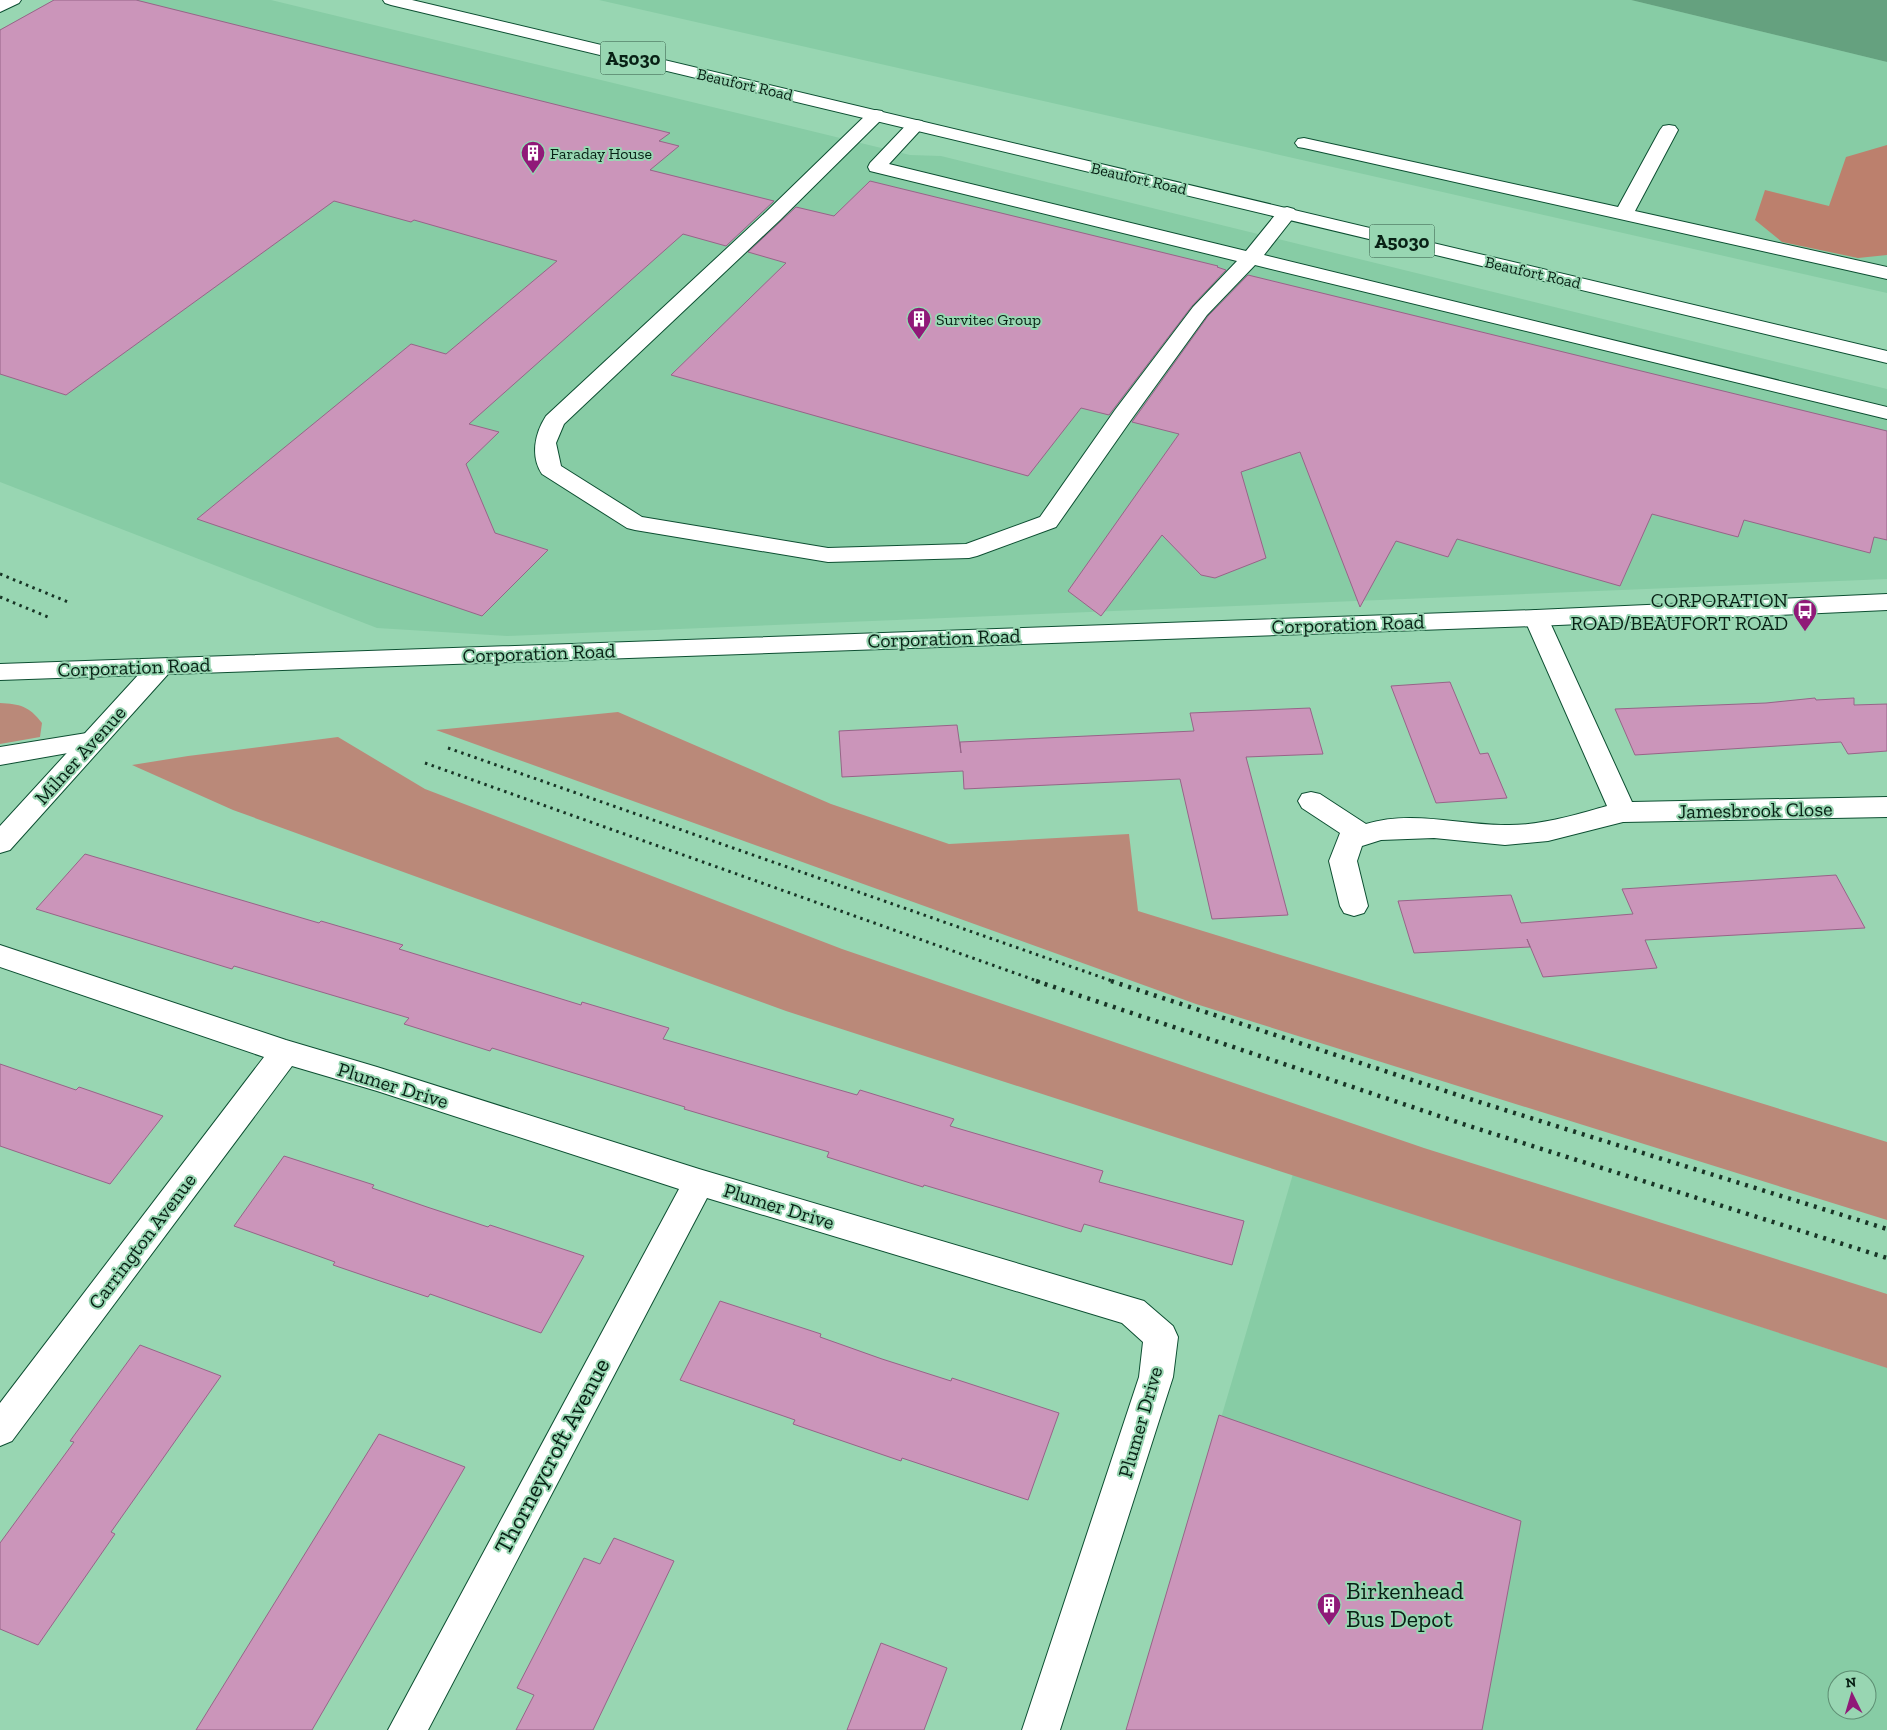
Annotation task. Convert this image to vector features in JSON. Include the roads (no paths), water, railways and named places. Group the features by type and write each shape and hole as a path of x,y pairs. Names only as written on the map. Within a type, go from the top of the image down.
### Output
{"street":[{"path":"0,7 13,0"},
{"name":"Beaufort Road","path":"391,0 1887,357"},
{"path":"876,116 773,216 554,421 545,443 550,469 635,523 828,554 969,551 1048,522 1123,415 1200,311 1251,258 1286,213"},
{"path":"916,125 876,166 1887,413"},
{"path":"1624,214 1669,130"},
{"path":"1304,143 1887,273"},
{"name":"Corporation Road","path":"0,672 1536,618 1887,602"},
{"path":"1536,618 1623,812"},
{"name":"Milner Avenue","path":"0,843 160,667"},
{"path":"0,756 93,741"},
{"path":"1311,801 1364,836"},
{"name":"Jamesbrook Close","path":"1354,906 1343,862 1350,840 1380,830 1434,828 1505,835 1548,831 1623,812 1887,807"},
{"name":"Plumer Drive","path":"0,956 285,1052 377,1079 699,1182 1132,1311 1161,1337 1156,1377 1042,1730"},
{"name":"Carrington Avenue","path":"0,1430 285,1052"},
{"name":"Thorneycroft Avenue","path":"407,1730 699,1182"}],"railway":[{"path":"0,574 68,602"},
{"path":"0,597 48,617"},
{"path":"448,748 1115,982"},
{"path":"425,763 1040,982"},
{"path":"1036,981 1469,1126 1887,1258"},
{"path":"1111,981 1476,1101 1887,1229"}],"place":[{"name":"Faraday House","path":"533,174"},
{"name":"Survitec Group","path":"919,340"},
{"name":"CORPORATION ROAD/BEAUFORT ROAD","path":"1805,632"},
{"name":"Birkenhead Bus Depot","path":"1329,1626"}]}
